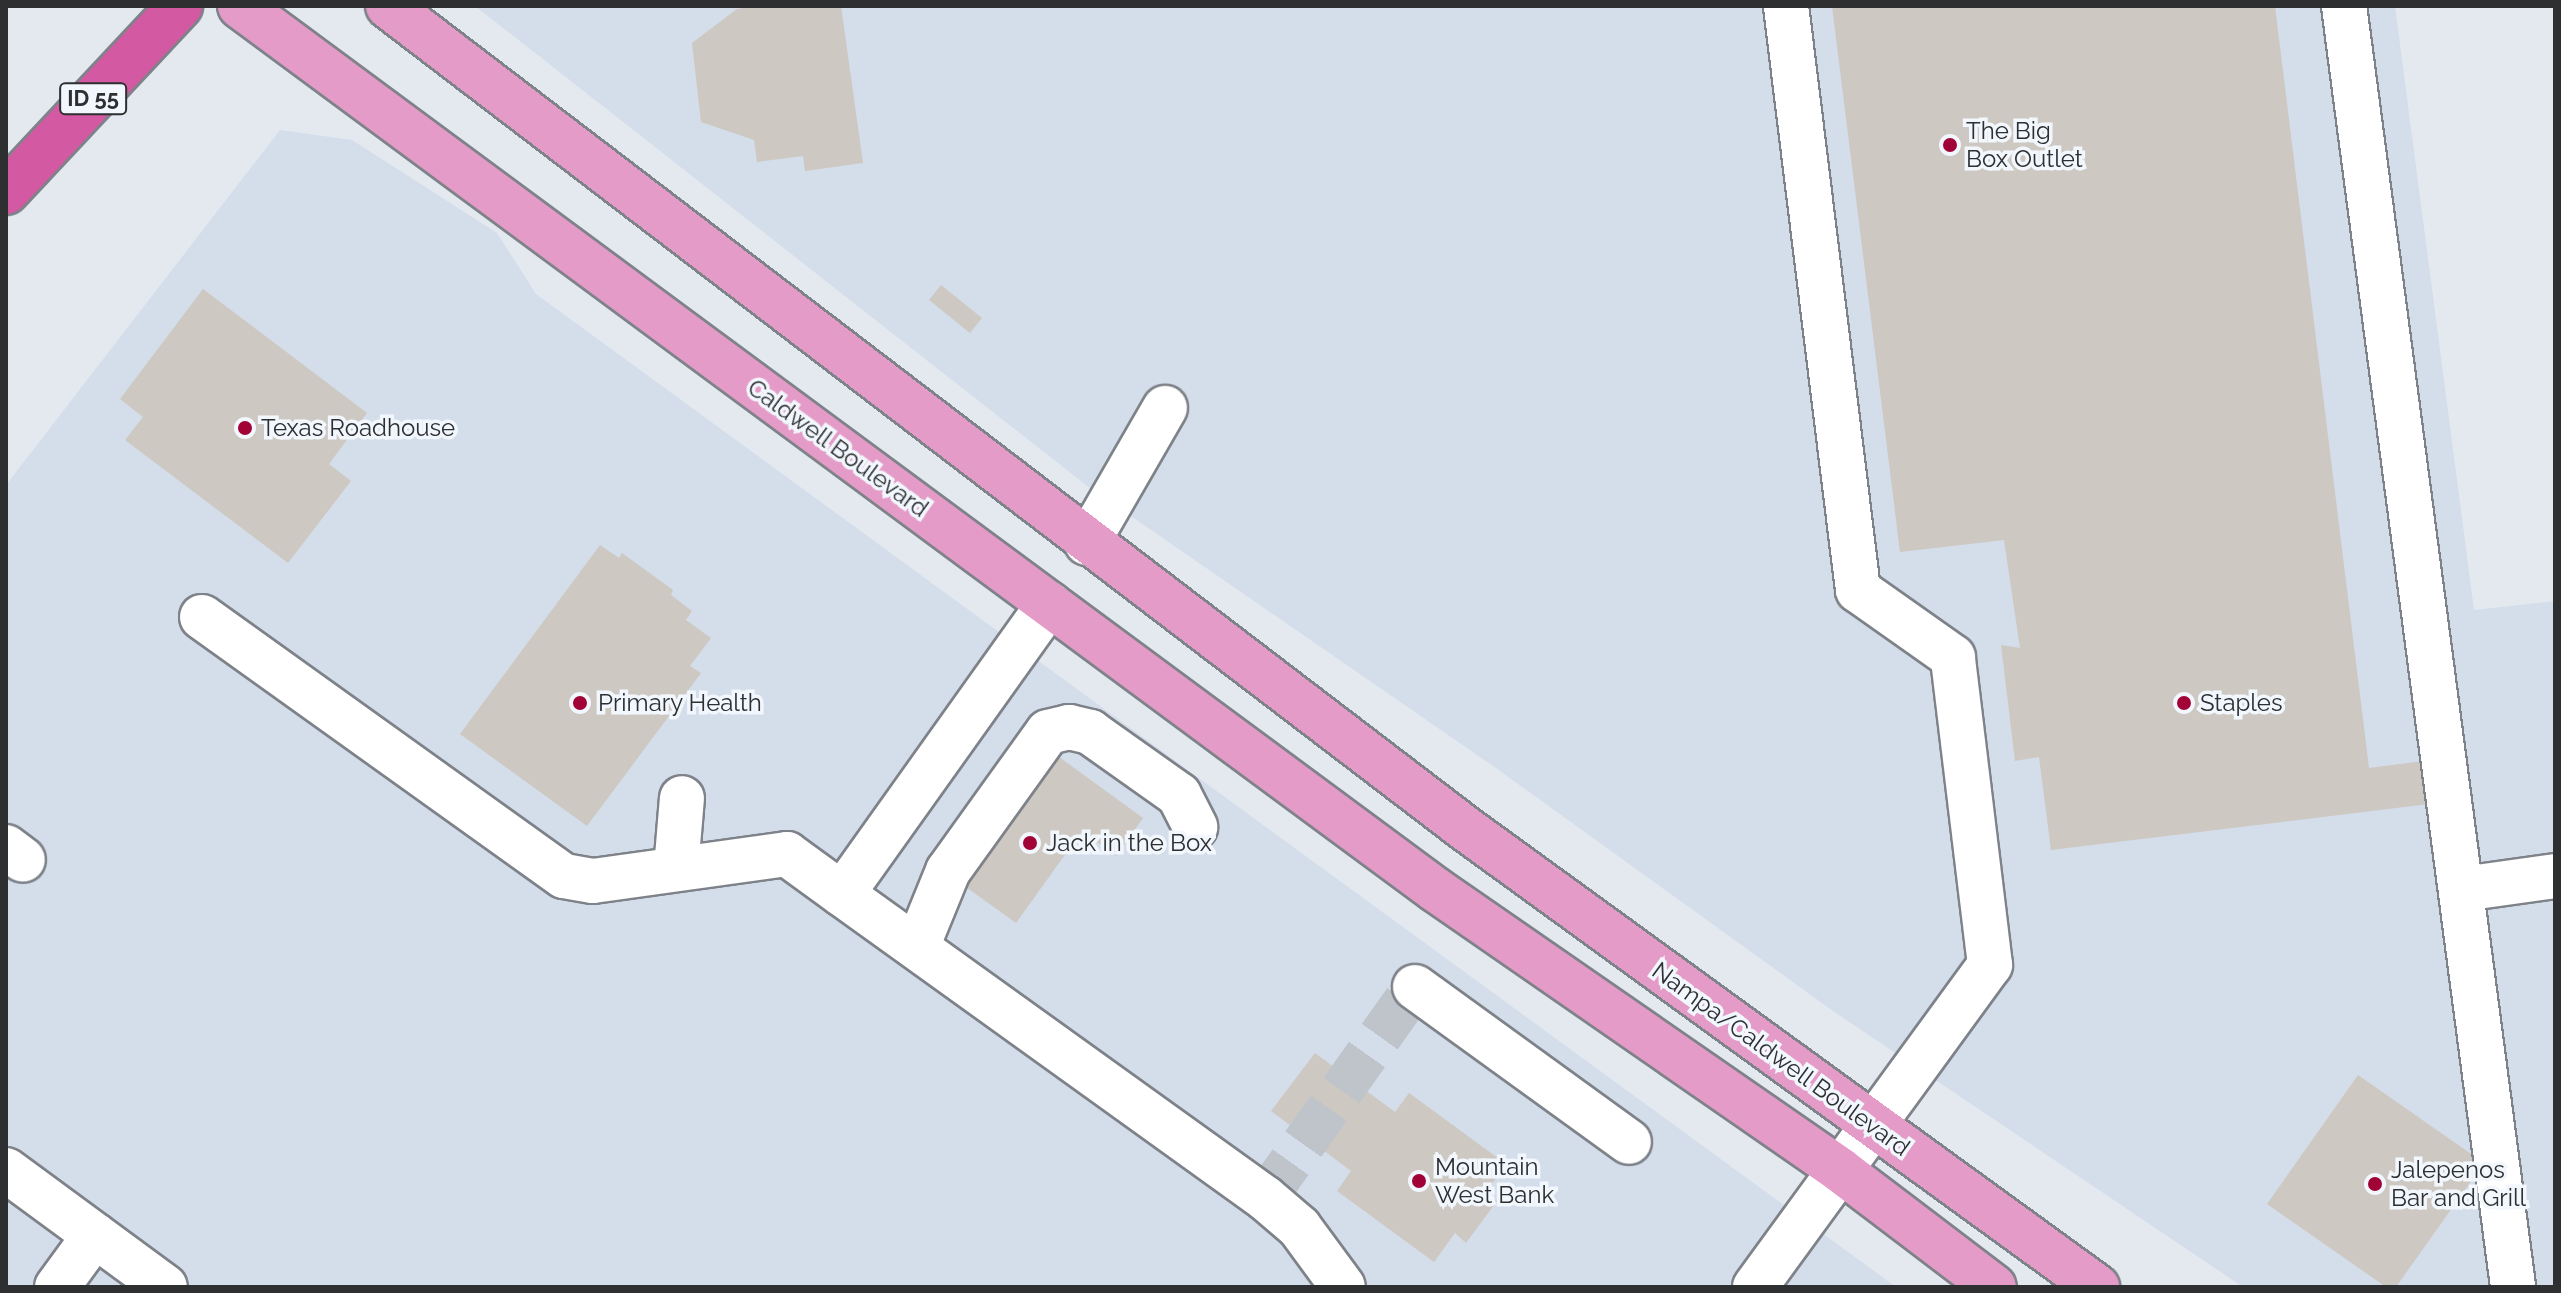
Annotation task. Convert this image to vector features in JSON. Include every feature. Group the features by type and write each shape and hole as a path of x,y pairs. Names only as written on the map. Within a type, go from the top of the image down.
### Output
{"highway":[{"name":"ID 55","path":"6,192 180,6"}],"main road":[{"name":"Caldwell Boulevard","path":"240,6 1436,890 1840,1170"},
{"path":"388,6 1087,543"},
{"name":"Nampa/Caldwell Boulevard","path":"1087,543 1466,829 1871,1126 2097,1287"},
{"path":"1840,1170 1994,1287"}],"lane":[{"path":"1755,1287 1990,965 1953,657 1858,590 1786,6"},
{"path":"2344,6 2463,889 2513,1287"},
{"path":"1087,543 1165,408"},
{"path":"842,894 1049,604"},
{"path":"202,617 564,876 593,881 787,854 1265,1198 1299,1227 1343,1287"},
{"path":"917,947 948,871 1048,732 1069,727 1090,732 1179,795 1195,827"},
{"path":"676,869 682,798"},
{"path":"2463,889 2555,876"},
{"path":"1415,987 1629,1142"},
{"path":"6,1170 165,1287"},
{"path":"57,1287 95,1235"}],"shaded area":[{"path":"475,6 2395,6 2474,610 2555,601 2555,1287 2243,1287 1833,1011 1493,766 1086,485"},
{"path":"280,130 352,140 497,233 536,294 1896,1287 6,1287 6,485"}],"building":[{"path":"757,6 841,6 863,163 805,171 803,156 757,162 754,140 701,122 692,43 737,9"},
{"path":"1832,6 2275,6 2369,768 2431,760 2437,803 2051,850 2039,757 2015,761 2001,645 2020,648 2004,540 1900,552"},
{"path":"941,285 982,318 970,333 929,300"},
{"name":"Texas Roadhouse","path":"203,289 367,413 329,464 351,481 288,563 125,440 143,417 120,399"},
{"name":"Primary Health","path":"600,545 619,558 622,553 673,590 671,595 692,611 686,620 711,638 690,666 701,673 587,826 460,734"},
{"name":"Jack in the Box","path":"1055,754 1143,818 1116,856 1082,831 1016,923 959,882"},
{"name":"Mountain West Bank","path":"1315,1053 1395,1112 1409,1093 1506,1164 1486,1192 1497,1201 1466,1243 1455,1233 1434,1262 1337,1191 1351,1171 1271,1111"},
{"name":"Jalepenos Bar and Grill","path":"2358,1075 2484,1163 2396,1287 2386,1287 2267,1204"}],"tunnel":[{"path":"1265,1198 1415,987"}],"place":[{"name":"The Big Box Outlet","path":"1950,145"},
{"name":"Texas Roadhouse","path":"245,428"},
{"name":"Primary Health","path":"580,703"},
{"name":"Staples","path":"2184,703"},
{"name":"Jack in the Box","path":"1030,843"},
{"name":"Mountain West Bank","path":"1419,1181"},
{"name":"Jalepenos Bar and Grill","path":"2375,1184"}]}
